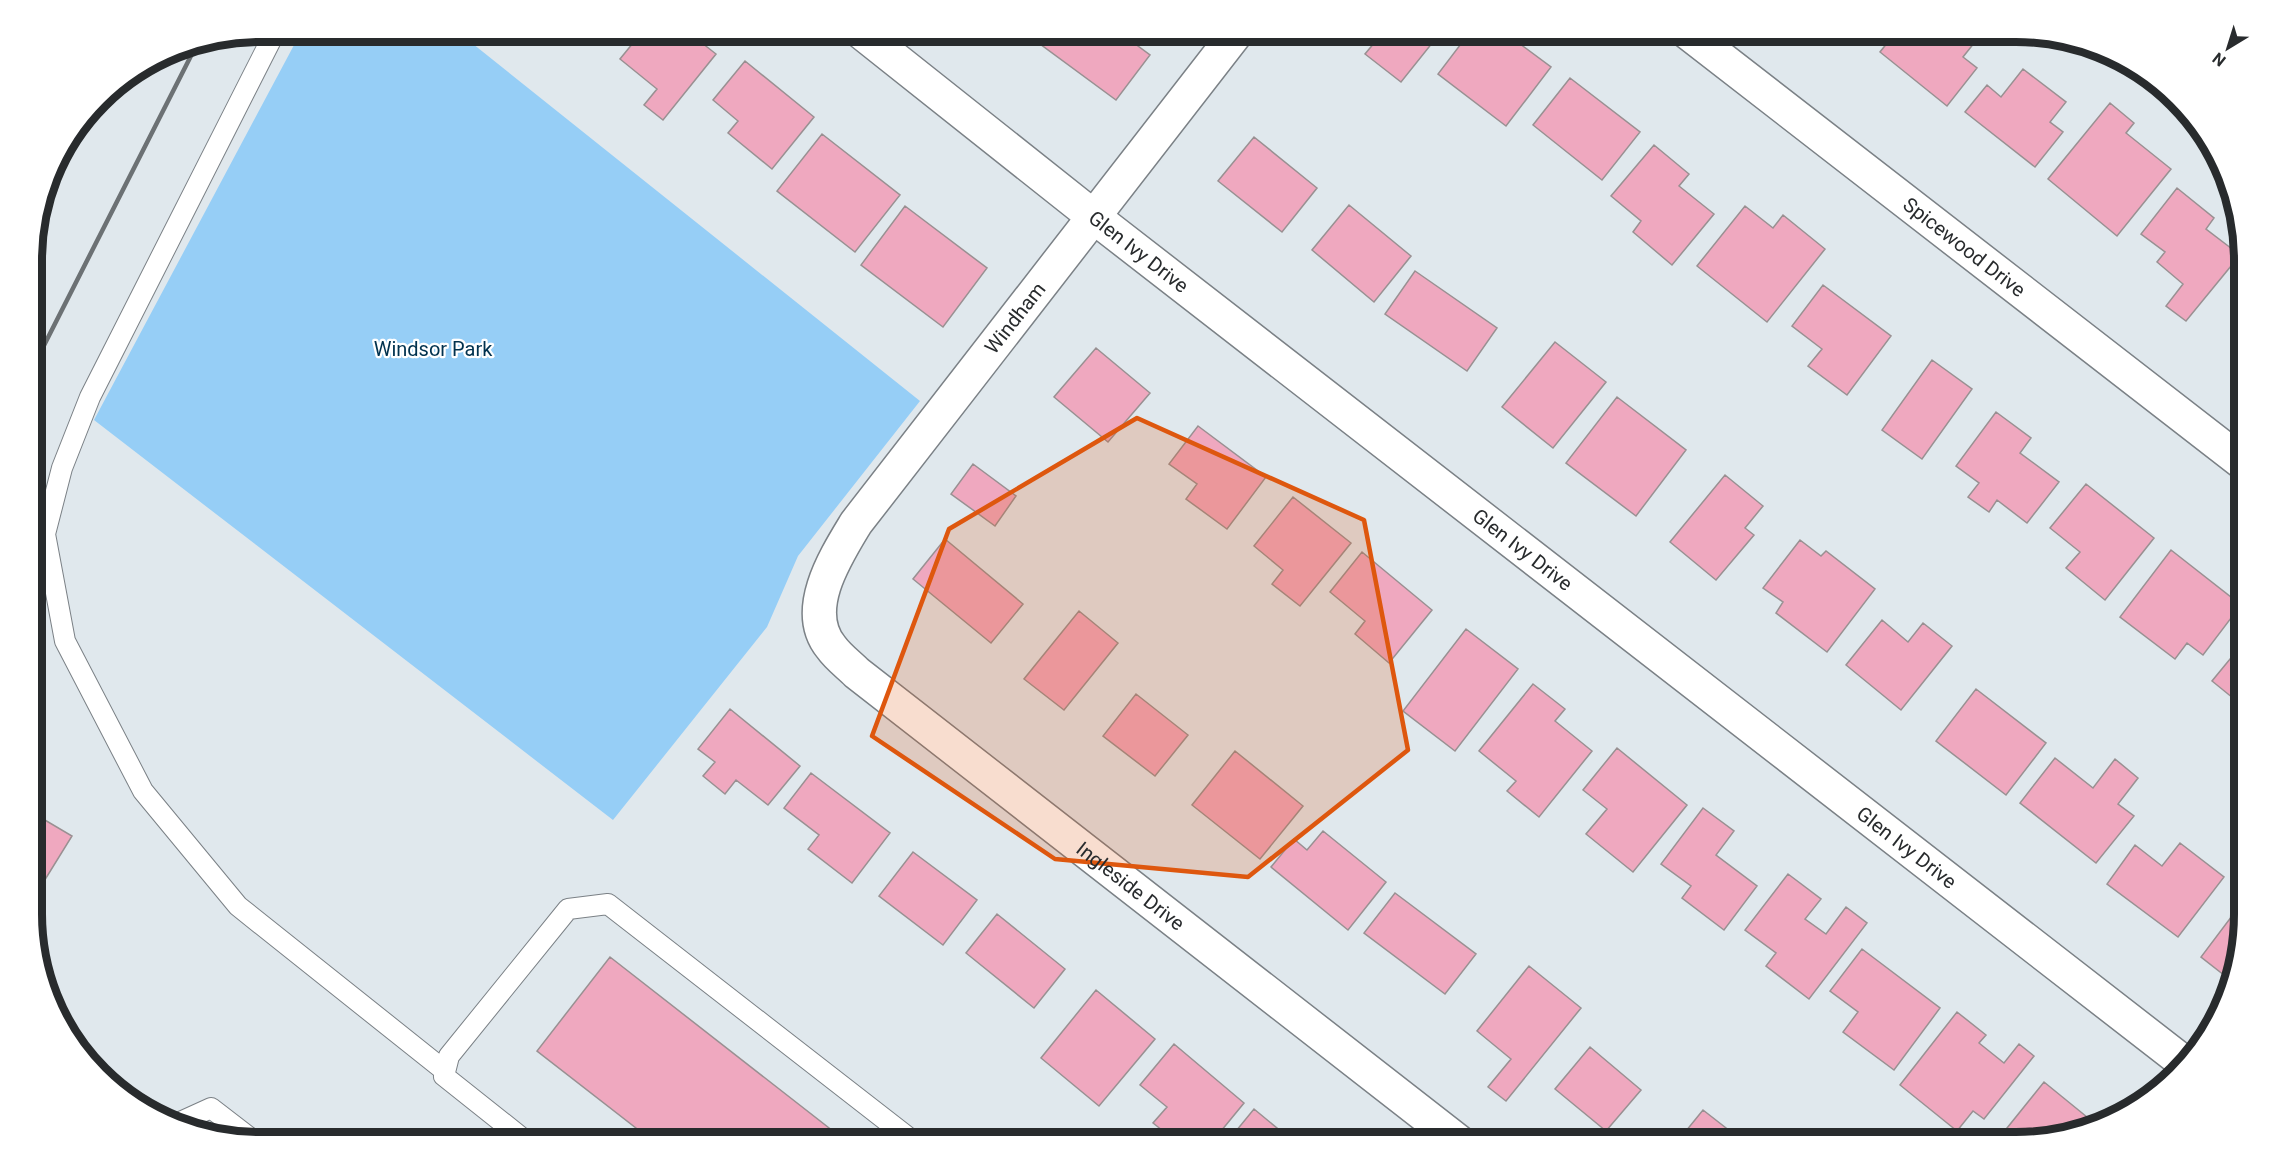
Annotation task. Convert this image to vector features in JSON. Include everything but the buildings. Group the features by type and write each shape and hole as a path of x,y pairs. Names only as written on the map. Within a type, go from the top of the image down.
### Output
{"street":[{"name":"Glen Ivy Drive","path":"874,42 1094,217 2179,1059"},
{"name":"Windham","path":"819,616 824,586 834,559 856,523 1229,42"},
{"name":"Spicewood Drive","path":"1700,42 2234,456"},
{"name":"Ingleside Drive","path":"819,616 829,646 857,674 1446,1132"}],"lane":[{"path":"270,42 90,397 62,468 45,534 65,640 143,791 238,906 446,1071"},
{"path":"514,1132 444,1076 449,1056 568,909 608,904 901,1132"},
{"path":"187,1119 212,1108 242,1131"}],"highlighted area":[{"path":"1137,418 1364,520 1408,750 1248,877 1055,859 872,736 949,529"}],"green space":[{"name":"Windsor Park","path":"296,42 471,42 920,401 798,556 767,627 613,820 94,420"}],"railway":[{"path":"42,349 192,53"}]}
